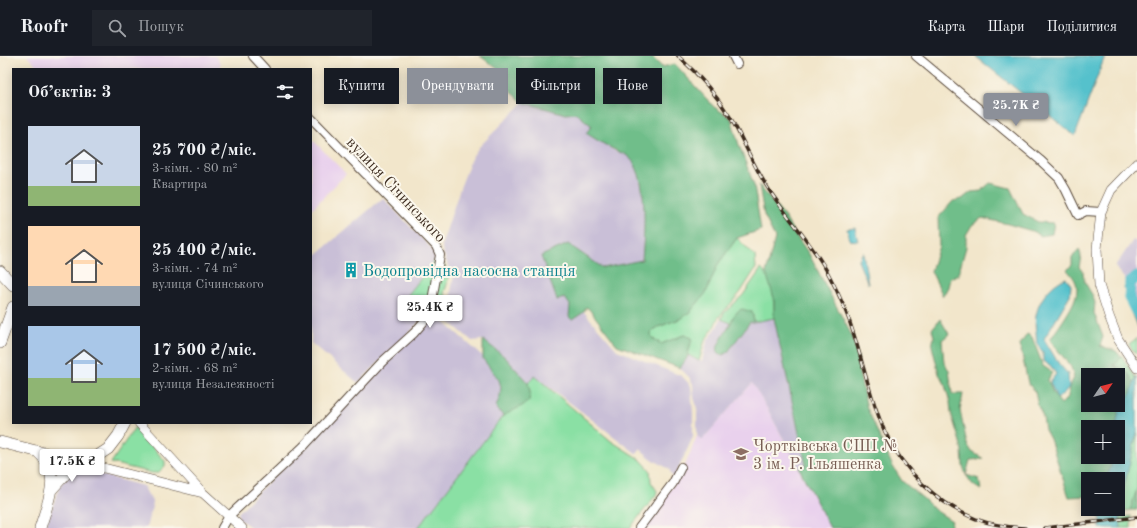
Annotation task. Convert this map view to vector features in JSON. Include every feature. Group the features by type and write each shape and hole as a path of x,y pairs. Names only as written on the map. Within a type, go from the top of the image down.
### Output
{"main road":[{"path":"0,270 12,284"},
{"path":"0,343 12,310"},
{"path":"51,490 70,470 108,449 118,436 124,424"},
{"path":"0,442 37,450 84,463"},
{"path":"37,450 43,456 51,472 51,490 40,528"}],"street":[{"path":"253,56 264,68"},
{"path":"733,56 737,64"},
{"path":"916,56 1045,164 1059,178 1078,215 1086,211 1101,212"},
{"name":"вулиця Січинського","path":"222,528 229,516 303,448 382,362 414,333 430,312 440,255 436,246 312,119"},
{"path":"1137,163 1111,190 1101,212 1097,249 1099,285 1109,316 1118,338 1137,368"},
{"path":"140,424 204,493 242,528"},
{"path":"84,463 204,493"},
{"path":"639,528 673,483 681,467"}],"shaded area":[{"path":"27,56 215,56 221,64 217,68 39,68"},
{"path":"529,104 566,114 576,113 592,126 586,133 615,151 627,155 634,162 639,173 645,208 642,261 603,268 568,244 557,300 565,298 570,305 569,317 572,320 584,312 617,350 682,376 691,386 693,437 674,478 669,469 652,459 640,449 637,454 535,376 528,383 505,357 483,340 472,341 439,313 452,299 451,293 454,274 450,271 442,249 442,244 460,188 472,157 479,147 521,105"},
{"path":"312,139 346,174 312,209"},
{"path":"383,198 437,256 404,300 421,319 413,329 358,383 312,344 312,258"},
{"path":"1133,240 1137,242 1137,308 1133,301 1131,287 1115,267"},
{"path":"432,315 436,315 522,391 418,528 252,528 238,518 238,513"},
{"path":"774,318 806,465 799,468 752,383 702,440 697,436 698,410 694,398 693,384 690,378 680,368 688,355 702,361 707,341 721,319 731,323 718,345 727,353 750,322"},
{"name":"Чортківська СШІ № 3 ім. Р. Ільяшенка","path":"752,383 767,408 830,528 641,528 682,473 697,436 702,440"},
{"path":"80,469 143,486 153,503 146,528 45,528 60,485 65,479"}],"green space":[{"path":"480,56 651,56 662,67 675,64 714,107 731,118 754,185 761,230 737,238 718,264 706,293 690,312 682,318 658,327 651,332 651,337 661,344 684,335 692,338 687,358 680,368 617,345 586,307 584,312 572,320 569,317 570,305 565,298 557,300 541,256 568,244 603,268 642,260 644,204 639,174 634,163 626,155 616,151 586,133 592,126 576,113 566,114 529,104 595,104 595,68 516,68 516,96 508,88 508,68 496,68"},
{"path":"990,183 1010,188 1023,214 1038,222 1054,223 1052,234 1041,236 1032,231 982,218 972,225 966,235 966,247 958,275 950,278 948,287 943,296 931,271 939,246 938,218 953,201 962,199 971,192 981,191"},
{"path":"759,185 786,219 809,254 852,336 858,357 859,373 867,408 892,465 902,481 935,510 952,521 950,528 830,528 799,468 806,465 774,318 774,298 766,273 775,238 764,215"},
{"path":"737,238 755,256 756,268 740,293 718,318 713,329 705,340 699,361 688,355 692,338 684,335 661,344 651,337 651,332 658,327 682,318 690,312 705,293 718,264"},
{"path":"1079,249 1081,256 1079,267 1083,272 1084,281 1093,296 1095,303 1094,313 1103,337 1100,346 1116,351 1121,357 1118,362 1113,365 1119,368 1081,368 1081,412 1118,412 1117,420 1081,420 1081,464 1111,464 1111,466 1109,472 1081,472 1081,496 1069,497 1050,439 1045,430 1043,417 1038,406 1035,392 1028,383 1020,345 1027,334 1032,337 1043,366 1052,372 1048,380 1053,393 1061,404 1068,397 1069,387 1074,378 1071,367 1050,340 1071,308 1076,295 1076,283 1067,270 1072,265 1072,257"},
{"path":"436,259 434,282 429,306 421,319 404,300"},
{"path":"442,263 445,266 448,277 444,292 446,298 442,304 434,308"},
{"path":"761,269 769,279 773,292 774,318 754,322 752,312 733,317 731,323 721,319 724,313 743,295"},
{"path":"742,309 752,312 754,322 750,322 727,353 722,355 717,352 718,345 733,317"},
{"path":"940,319 949,334 942,340 944,363 949,370 952,394 963,394 960,410 967,444 972,452 984,459 970,460 966,475 963,466 960,442 951,413 950,402 944,382 939,374 932,346 934,337 932,329"},
{"path":"1137,338 1137,353 1135,354 1129,344"},
{"path":"483,340 505,357 528,383 530,392 529,401 503,416 496,407 500,396 501,387 499,380 483,359"},
{"path":"1122,357 1136,378 1134,383 1128,373 1125,371 1125,368 1119,368 1112,364 1118,362"},
{"path":"1125,371 1128,373 1134,383 1131,393 1125,401"},
{"path":"535,376 611,441 641,460 650,470 651,482 657,491 656,495 630,528 418,528 527,384"},
{"path":"135,427 165,461 165,466 158,473 152,473 111,463"},
{"path":"1137,432 1137,489 1130,510 1125,511 1125,482"},
{"path":"966,475 979,479 981,490 973,485"},
{"path":"1137,489 1137,510 1130,510"},
{"path":"1131,516 1131,528 1121,528 1120,518"}],"water":[{"path":"975,56 1105,56 1075,136"},
{"path":"855,228 858,241 850,240 847,229"},
{"path":"863,252 868,284 858,261"},
{"path":"1066,278 1071,285 1070,295 1044,339 1059,364 1068,374 1069,387 1057,399 1050,382 1056,374 1050,365 1043,361 1043,352 1037,343 1035,324 1038,308 1046,293"},
{"path":"1128,282 1131,287 1133,301 1137,308 1137,327 1127,302 1124,288"},
{"path":"1137,377 1137,432 1125,482 1125,472 1109,472 1111,464 1125,464 1125,420 1117,420 1118,412 1125,412 1125,401 1131,393"},
{"path":"1100,516 1120,516 1121,528 1100,528"}],"waterway":[{"path":"1137,277 1130,283 1129,298 1137,313"}],"railway":[{"path":"678,56 693,70 719,100 735,125 766,185 781,208 815,251 829,275 849,320 880,420 885,432 902,460 935,495 961,512 988,523 1025,528"},
{"path":"1045,528 1137,517"}],"place":[{"name":"Водопровідна насосна станція","path":"351,270"},
{"name":"Чортківська СШІ № 3 ім. Р. Ільяшенка","path":"741,454"}]}
